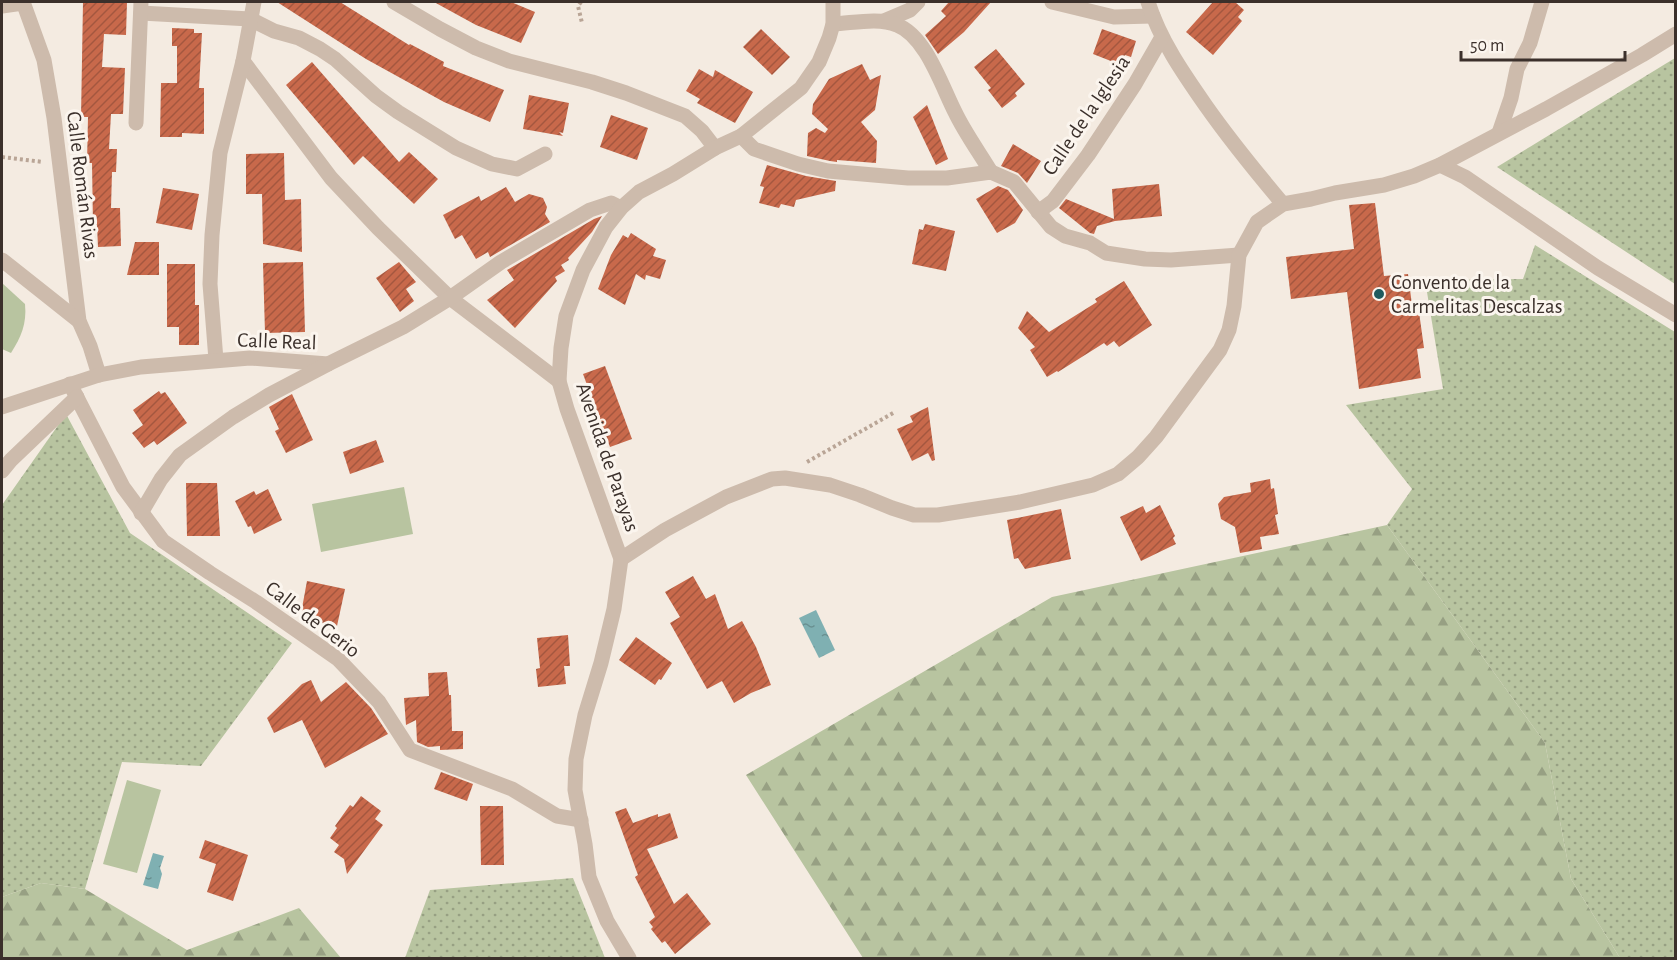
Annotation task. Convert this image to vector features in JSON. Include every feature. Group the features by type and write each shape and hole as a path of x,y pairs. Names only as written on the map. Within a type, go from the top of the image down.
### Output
{"street":[{"path":"2,6 23,2"},
{"name":"Calle Román Rivas","path":"23,2 45,60 79,321 99,375"},
{"path":"216,360 210,284 220,153 243,61 254,2"},
{"path":"394,2 476,48 510,61 626,93 686,116 715,148"},
{"name":"Avenida de Parayas","path":"629,958 607,921 589,877 575,790 576,759 585,715 614,609 621,560 559,381 566,316 583,270 606,227 621,208 639,192 715,148 741,136 801,88 819,62 833,24 833,2"},
{"path":"833,24 884,21 910,10 918,2"},
{"path":"1052,2 1113,17 1151,9 1162,37 1179,68 1250,166 1283,204"},
{"path":"1499,134 1511,98 1517,69 1530,43 1542,2"},
{"path":"136,123 141,7 250,19 274,31 299,38 335,59 376,96 398,112 456,148 492,164 517,169 544,154"},
{"path":"741,136 754,148 798,164 828,171 908,178 946,178 991,172 955,112 923,47 900,26 884,21"},
{"path":"621,560 666,530 726,496 772,479 785,478 830,485 914,515 938,515 1020,502 1093,484 1118,474 1156,437 1220,351 1229,330 1234,306 1239,255 1257,222 1283,204 1384,185 1440,165 1546,109 1676,34"},
{"name":"Calle de la Iglesia","path":"1038,212 1053,201 1088,155 1135,84 1162,37"},
{"path":"243,61 331,178 378,228 450,298 559,381"},
{"path":"1440,165 1464,177 1598,268 1676,315"},
{"name":"Calle de la Iglesia","path":"991,172 1014,182 1051,227 1065,236 1090,243 1106,253 1171,260 1239,255"},
{"name":"Calle Real","path":"2,407 73,391 99,375 141,367 250,358 328,364 403,327 450,298 501,262 590,210 611,203 621,208"},
{"path":"2,260 79,321"},
{"path":"141,513 161,479 180,455 233,417 328,364"},
{"path":"2,471 73,391"},
{"name":"Calle de Gerio","path":"73,391 123,487 163,541 338,659 379,702 410,750 512,789 558,816 581,820"}],"path":[{"path":"581,2 578,6 582,23"},
{"path":"2,157 59,164"},
{"path":"785,478 810,460 895,412"}],"green space":[{"path":"1675,58 1675,284 1497,167"},
{"path":"1535,245 1675,332 1675,958 1620,958 1571,879 1545,743 1387,525 1412,489 1346,405 1443,389 1425,280 1523,279"},
{"path":"2,283 25,304 22,330 11,353 2,349"},
{"path":"66,414 130,533 292,643 201,766 122,762 85,889 41,883 2,897 2,505"},
{"path":"404,487 413,534 321,552 312,504"},
{"path":"1387,525 1545,743 1571,879 1620,958 863,958 746,775 1052,597"},
{"path":"127,780 161,790 137,873 103,864"},
{"path":"573,878 605,958 405,958 430,890"},
{"path":"41,883 85,889 187,950 299,908 341,958 2,958 2,897"}],"water":[{"path":"816,610 835,650 819,658 799,618"},
{"path":"153,853 164,856 158,889 143,885"}],"building":[{"path":"83,2 127,2 126,35 104,34 102,67 125,68 123,114 111,114 109,149 117,149 116,172 112,172 111,208 120,208 121,246 98,247 97,225 93,225 92,163 87,163 88,117 81,117"},
{"path":"277,2 340,2 409,45 444,62 443,66 504,90 490,122 444,102 366,59"},
{"path":"434,2 511,2 535,12 521,43 476,25"},
{"path":"949,2 991,2 964,32 938,54 925,35 946,16 941,11"},
{"path":"1213,2 1235,2 1244,10 1238,17 1242,21 1213,55 1186,32"},
{"path":"172,28 194,29 194,33 202,33 199,88 204,88 204,134 182,133 182,137 160,137 161,83 177,83 177,46 172,46"},
{"path":"761,29 790,57 772,75 743,47"},
{"path":"1102,29 1136,41 1131,57 1125,55 1121,65 1093,54"},
{"path":"996,49 1025,84 1015,93 1017,96 1002,108 988,90 991,88 974,67"},
{"path":"312,62 399,162 409,152 438,179 414,204 363,156 354,165 286,85"},
{"path":"862,64 870,80 881,75 875,110 861,122 877,141 876,163 837,160 837,162 807,156 808,133 816,128 825,133 828,129 812,114 813,104 829,79"},
{"path":"699,69 713,77 715,70 753,92 735,123 697,103 700,99 686,91"},
{"path":"529,95 569,103 563,133 559,132 563,136 523,129"},
{"path":"927,105 948,159 936,165 913,117"},
{"path":"611,115 648,128 637,160 600,147"},
{"path":"1013,144 1041,161 1027,183 1018,173 1001,166"},
{"path":"284,153 285,200 301,199 302,252 263,244 262,194 246,194 246,154"},
{"path":"767,165 806,176 836,181 835,191 796,200 794,207 781,204 779,208 759,203 764,187 760,186"},
{"path":"1159,184 1162,216 1115,221 1097,226 1094,234 1059,208 1066,199 1114,219 1112,189"},
{"path":"998,186 1008,190 1023,210 1015,223 997,233 976,199"},
{"path":"506,187 515,202 529,194 543,198 547,207 545,214 550,222 490,257 488,252 476,259 462,235 455,239 443,215 479,196 481,201"},
{"path":"163,188 199,194 192,230 156,223"},
{"name":"Convento de la Carmelitas Descalzas","path":"1375,203 1384,276 1408,274 1413,313 1419,312 1424,348 1417,349 1421,378 1359,389 1347,292 1291,299 1286,257 1354,249 1349,205"},
{"path":"602,216 592,232 568,258 569,260 561,265 565,271 555,277 557,281 515,328 487,300 514,280 507,270"},
{"path":"925,224 955,231 946,271 912,264 919,229 923,230"},
{"path":"631,233 656,249 653,256 666,260 660,279 646,275 645,280 636,274 625,305 598,289 611,255 623,235 628,238"},
{"path":"135,242 159,242 159,275 127,275"},
{"path":"303,262 305,332 265,333 263,263"},
{"path":"399,262 416,282 406,289 414,301 400,312 376,278"},
{"path":"167,264 195,264 195,305 199,305 199,345 179,345 179,327 167,327"},
{"path":"1124,281 1152,325 1119,347 1114,341 1107,346 1104,343 1047,377 1030,350 1035,347 1018,328 1027,311 1049,332 1097,302 1095,299"},
{"path":"605,366 632,439 610,447 583,374"},
{"path":"159,391 161,394 165,392 187,423 157,445 154,441 144,448 132,433 143,425 133,410"},
{"path":"292,394 313,440 286,453 275,431 279,429 269,407"},
{"path":"928,407 935,460 932,461 928,453 912,461 897,429 913,422 910,416"},
{"path":"376,440 384,462 350,474 343,452"},
{"path":"1270,479 1271,489 1274,488 1278,514 1275,515 1279,534 1260,537 1262,549 1240,553 1235,527 1221,519 1218,504 1224,497 1251,492 1250,483"},
{"path":"186,483 217,483 220,536 187,536"},
{"path":"268,489 282,520 254,534 235,501 254,491 256,495"},
{"path":"1160,505 1175,536 1173,538 1176,544 1141,561 1120,517 1143,506 1146,513"},
{"path":"1061,509 1071,559 1025,569 1018,558 1014,559 1007,520"},
{"path":"693,576 706,599 715,594 728,629 742,621 756,647 771,685 734,703 722,681 707,689 670,623 680,617 665,592"},
{"path":"307,581 345,589 337,626 300,619"},
{"path":"568,635 570,666 564,666 566,684 538,687 536,669 540,668 537,638"},
{"path":"636,637 672,663 655,685 619,660"},
{"path":"447,672 449,695 451,695 452,731 463,731 463,749 440,750 440,746 428,747 417,742 416,720 406,725 404,698 429,696 428,673"},
{"path":"311,680 321,702 346,682 371,708 388,734 325,768 302,720 274,733 267,718 302,684"},
{"path":"441,772 473,784 467,801 434,789"},
{"path":"361,796 381,811 375,819 383,825 347,874 344,859 334,852 339,845 330,838 337,828 335,826 350,805 353,807"},
{"path":"480,806 503,806 504,865 481,865"},
{"path":"626,808 633,823 658,814 658,817 670,813 678,838 647,849 674,904 687,893 711,924 675,954 651,929 653,927 649,922 655,917 635,877 638,875 615,812"},
{"path":"205,840 248,855 233,901 207,892 216,864 199,858"}],"place":[{"name":"Convento de la Carmelitas Descalzas","path":"1379,294"}]}
